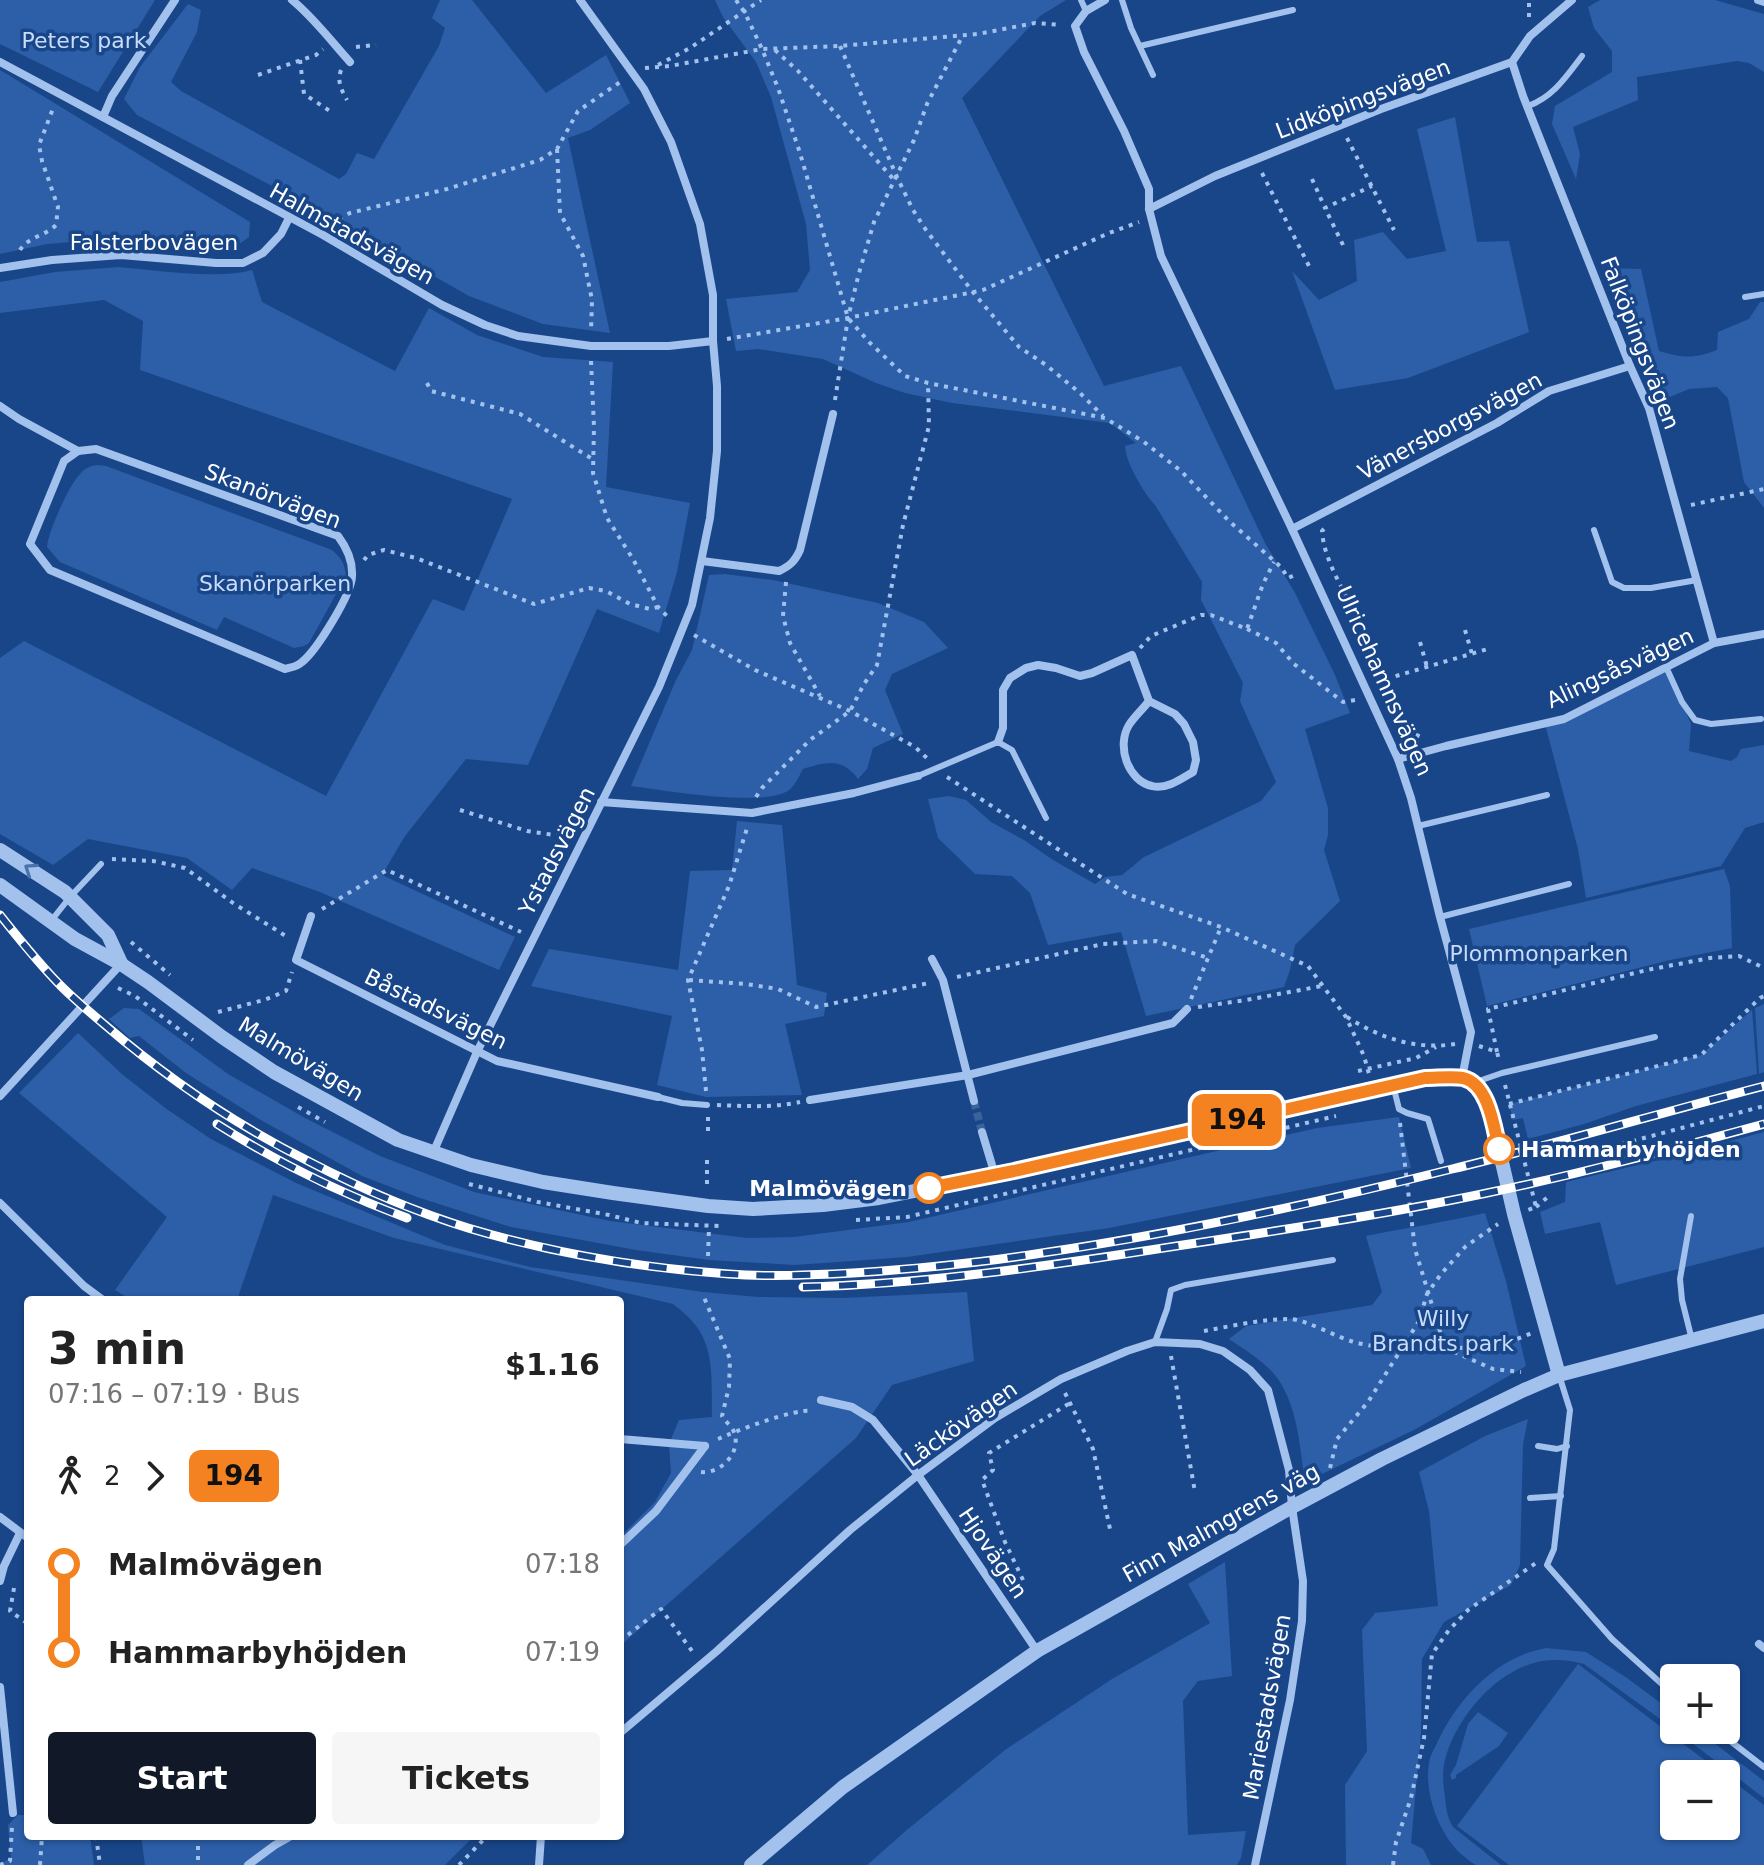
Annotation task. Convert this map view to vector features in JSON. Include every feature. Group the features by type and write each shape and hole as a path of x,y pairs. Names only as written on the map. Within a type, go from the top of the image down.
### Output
{"street":[{"path":"103,117 112,96 175,0"},
{"path":"292,0 348,59"},
{"name":"Ystadsvägen","path":"433,1153 477,1052 659,687 692,605 710,518 717,451 717,386 713,295 700,224 671,142 644,89 580,0"},
{"path":"1075,26 1086,11 1105,0"},
{"path":"1512,62 1530,36 1572,0"},
{"path":"1758,0 1764,2"},
{"name":"Ulricehamnsvägen","path":"1075,26 1084,52 1149,189 1150,214 1161,256 1398,759 1471,1032 1468,1080"},
{"name":"Halmstadsvägen","path":"0,62 323,235 442,305 485,325 518,336 591,346 669,346 713,341"},
{"name":"Falköpingsvägen","path":"1512,62 1649,408 1714,643"},
{"name":"Lidköpingsvägen","path":"1150,214 1215,176 1381,109 1512,62"},
{"name":"Falsterbovägen","path":"5,267 121,255 243,263 263,253 281,234 289,218"},
{"name":"Vänersborgsvägen","path":"1292,529 1497,423 1549,391 1630,366"},
{"name":"Skanörvägen","path":"0,406 78,451 96,449 338,536 348,549 353,578"},
{"path":"702,561 779,571 795,560 833,414"},
{"path":"78,451 64,461 30,544 50,570 285,669 299,666 311,654 341,605 353,578"},
{"name":"Alingsåsvägen","path":"1398,759 1564,719 1714,643 1764,634"},
{"path":"998,742 1003,728 1003,690 1010,678 1038,665 1080,676 1132,655 1149,701 1175,714 1193,742 1196,760 1193,772 1174,783 1154,787 1138,780 1127,764 1123,745 1128,726 1149,701"},
{"path":"601,802 752,813 854,793 918,776"},
{"name":"Malmövägen","path":"0,850 70,897 108,935 121,964"},
{"name":"Malmövägen","path":"0,885 75,939 121,964 274,1072 398,1140 471,1165 543,1182 708,1206 753,1209 879,1198 995,1175 1373,1088 1425,1078 1468,1080"},
{"path":"296,960 311,916"},
{"path":"932,959 943,980 974,1101"},
{"name":"Båstadsvägen","path":"296,960 497,1061 658,1097"},
{"path":"0,1096 121,964"},
{"path":"810,1100 968,1075 1173,1023 1187,1009"},
{"path":"1468,1080 1489,1106 1514,1214 1559,1375"},
{"path":"982,1132 995,1175"},
{"path":"0,1203 98,1296"},
{"name":"Finn Malmgrens väg","path":"751,1865 843,1787 1037,1651 1292,1507 1382,1459 1559,1375 1764,1321"},
{"name":"Läckövägen","path":"624,1730 850,1530 918,1475 995,1418 1059,1380 1127,1351 1155,1342 1190,1343 1223,1351 1250,1370 1268,1390 1289,1470 1292,1507"},
{"name":"Hjovägen","path":"821,1400 852,1407 873,1420 918,1475 1037,1651"},
{"path":"624,1439 705,1446"},
{"path":"624,1541 656,1511 705,1446"},
{"name":"Mariestadsvägen","path":"1255,1865 1290,1700 1302,1621 1303,1581 1292,1507"},
{"path":"0,1517 24,1535 4,1566 0,1581"},
{"path":"0,1687 12,1809"},
{"path":"248,1865 284,1840"},
{"path":"539,1865 541,1840"}],"lane":[{"path":"1081,0 1086,11"},
{"path":"1122,0 1153,75"},
{"path":"1140,46 1293,10"},
{"path":"1528,106 1543,101 1555,90 1582,56"},
{"path":"1745,297 1764,294"},
{"path":"1594,530 1612,582 1624,588 1651,588 1697,580"},
{"path":"1667,669 1682,702 1695,720 1711,724 1761,719"},
{"path":"918,776 998,742 1012,750 1046,818"},
{"path":"1418,826 1547,795"},
{"path":"51,921 101,864"},
{"path":"1440,917 1569,884"},
{"path":"1468,1080 1655,1037"},
{"path":"1393,1085 1399,1109 1428,1119 1441,1161"},
{"path":"658,1097 707,1105"},
{"path":"1691,1216 1680,1279 1692,1340"},
{"path":"1155,1342 1171,1290 1333,1260"},
{"path":"1559,1375 1570,1410 1554,1549 1547,1565 1612,1639 1660,1682"},
{"path":"1538,1446 1557,1449 1567,1446"},
{"path":"1530,1498 1561,1496"},
{"path":"1734,1744 1764,1767"}],"path":[{"path":"736,0 762,49 800,153 848,318 869,342 905,376 1105,418"},
{"path":"655,67 690,48 761,0"},
{"path":"323,235 333,222 350,213 447,189 540,160 557,149 578,111 643,68 762,49 840,46 963,35 1035,23 1075,26"},
{"path":"833,414 848,318 874,222 914,140 927,104 963,35"},
{"path":"258,75 316,55 331,42"},
{"path":"840,46 896,179 913,210 972,291 1019,347 1080,393 1105,418 1144,442 1181,471 1288,578 1310,569"},
{"path":"774,48 896,179"},
{"path":"347,100 340,89 339,76 348,59"},
{"path":"300,60 304,94 333,113"},
{"path":"5,267 25,242 48,233 56,225 58,207 39,145 54,107"},
{"path":"1341,125 1394,230"},
{"path":"557,149 560,213 583,256 592,300 590,374 593,473 607,518 658,607 684,629 755,670 850,711 915,747 948,779 1127,894 1221,927 1308,966 1346,1017 1364,1056 1373,1088"},
{"path":"1255,160 1311,270"},
{"path":"1312,179 1343,245"},
{"path":"1325,208 1372,186"},
{"path":"713,341 848,318 983,290 1150,214"},
{"path":"427,383 431,391 520,414 594,460"},
{"path":"708,1131 702,1050 688,980 729,886 754,800 810,740 850,711 877,665 903,525 929,426 928,383"},
{"path":"1677,509 1764,489"},
{"path":"1329,523 1322,531 1323,542 1408,731 1419,737 1443,734 1446,746"},
{"path":"353,578 368,555 384,550 416,558 534,604 589,588 606,591 630,604 650,609 658,607"},
{"path":"1247,629 1274,562"},
{"path":"787,567 783,616 790,643 821,698"},
{"path":"1132,655 1151,636 1201,615 1211,615 1276,643 1294,664 1343,702 1369,697"},
{"path":"1465,630 1472,654"},
{"path":"1420,642 1427,667"},
{"path":"1386,679 1491,648"},
{"path":"460,810 527,831 583,839"},
{"path":"101,864 115,857 185,868 233,903 301,945"},
{"path":"311,916 387,870 534,938"},
{"path":"1187,1009 1221,927"},
{"path":"1497,1052 1488,1009 1647,970 1710,958 1739,956 1764,968"},
{"path":"215,1013 286,991 296,960"},
{"path":"1187,1009 1322,986"},
{"path":"1509,1104 1701,1055 1764,996"},
{"path":"1346,1017 1371,1032 1402,1042"},
{"path":"707,1105 773,1106 810,1100"},
{"path":"1584,1154 1764,1106"},
{"path":"1399,1109 1415,1249 1445,1348 1493,1369"},
{"path":"308,1114 334,1126"},
{"path":"847,1221 907,1217 1316,1122"},
{"path":"707,1160 707,1195"},
{"path":"461,1181 538,1202 641,1223 722,1226"},
{"path":"1536,1207 1549,1196"},
{"path":"1325,1490 1337,1439 1368,1402 1419,1321 1427,1294 1466,1246 1514,1214"},
{"path":"708,1256 709,1226"},
{"path":"688,1469 709,1473 723,1466 735,1449 734,1433 722,1416 729,1387 730,1359 703,1295"},
{"path":"1190,1343 1203,1331 1293,1319 1371,1347 1445,1348 1510,1342 1545,1328"},
{"path":"1168,1342 1195,1492"},
{"path":"1059,1380 1093,1449 1110,1529"},
{"path":"1023,1580 982,1480 993,1470 989,1453 1070,1403"},
{"path":"705,1446 779,1417 805,1410 816,1412"},
{"path":"1393,1865 1396,1842 1411,1798 1424,1738 1432,1654 1468,1610 1554,1549"},
{"path":"16,1576 10,1611 24,1621"},
{"path":"624,1638 661,1609 701,1664"},
{"path":"0,1865 10,1861 12,1809"},
{"path":"40,1865 42,1840"},
{"path":"97,1840 100,1865"},
{"path":"198,1840 198,1865"},
{"path":"459,1865 483,1840"}],"green space":[{"name":"Peters park","path":"0,0 155,0 98,92 0,44"},
{"path":"440,0 472,0 546,93 606,55 630,103 590,130 568,138 610,333 543,324 469,296 318,210 137,115 124,99 140,67 188,4 201,10 197,32 171,82 181,91 339,179 346,174 357,153 374,159 439,46 445,28 432,18"},
{"path":"715,0 1066,0 1040,16 962,98 1104,386 1181,366 1265,543 1295,593 1335,675 1350,713 1305,729 1328,808 1328,835 1324,850 1340,901 1295,945 1284,987 1146,1016 1121,932 1048,945 1030,893 1012,876 975,874 938,838 928,799 949,796 966,800 991,822 1095,884 1105,877 1122,875 1144,857 1261,801 1276,782 1240,701 1243,683 1201,600 1202,582 1132,469 1125,446 1136,443 1110,423 952,403 905,393 823,359 758,349 736,351 726,299 797,292 810,270 806,224 771,97 756,62 723,17"},
{"path":"1600,0 1715,0 1764,14 1764,72 1749,63 1737,61 1637,77 1638,100 1573,127 1580,154 1576,179 1552,124 1555,106 1612,72 1612,51 1594,28 1588,7"},
{"path":"0,70 250,222 249,237 232,249 118,238 47,244 0,254"},
{"path":"1455,117 1477,242 1509,241 1529,332 1408,378 1335,390 1292,271 1319,300 1357,281 1354,240 1383,232 1407,259 1446,251 1417,129"},
{"path":"119,267 204,274 252,270 262,302 395,371 429,308 477,335 543,357 613,362 606,487 690,503 677,572 659,633 597,609 528,765 466,759 405,836 382,875 515,937 499,970 320,892 252,868 232,890 187,858 88,839 53,865 0,834 0,658 24,641 326,796 433,599 464,611 512,499 140,370 143,321 104,300 0,313 0,282 55,272"},
{"path":"1609,268 1641,269 1659,351 1675,355 1695,356 1717,350 1718,332 1749,319 1760,302 1764,302 1764,508 1744,482 1728,398 1717,387 1689,389 1660,401 1624,314"},
{"name":"Skanörparken","path":"97,465 332,550 342,562 346,576 309,643 294,648 224,617 217,630 60,562 47,547 55,520 75,480 86,469"},
{"path":"709,575 773,580 878,603 924,622 948,648 892,674 885,690 903,734 873,748 867,769 858,779 840,764 826,763 803,769 789,790 759,798 631,786 692,650"},
{"path":"1667,669 1691,724 1689,751 1731,761 1741,749 1764,745 1764,822 1745,828 1721,866 1586,898 1578,849 1545,724"},
{"path":"737,821 782,825 797,985 827,993 824,1016 785,1024 802,1095 706,1097 657,1085 672,1016 531,986 549,949 678,970 690,871 732,870"},
{"name":"Plommonparken","path":"1724,869 1730,886 1732,948 1670,960 1487,1006 1469,929"},
{"path":"1764,1004 1764,1072 1759,1074 1755,1008"},
{"path":"124,1008 139,1009 228,1074 380,1156 474,1192 610,1221 747,1238 794,1237 909,1222 1317,1128 1399,1117 1411,1168 1109,1228 907,1257 795,1265 709,1260 511,1227 362,1176 259,1119 186,1073 139,1036 130,1038 109,1019"},
{"path":"1752,1010 1757,1074 1528,1139 1523,1118 1513,1120 1509,1104 1701,1055"},
{"path":"78,1033 123,1075 211,1139 296,1183 445,1245 530,1267 758,1297 843,1298 967,1292 974,1361 892,1385 856,1438 624,1642 624,1533 655,1502 671,1473 669,1444 679,1420 712,1417 709,1354 700,1331 685,1314 673,1304 394,1238 273,1195 238,1296 125,1296 115,1290 167,1217 19,1093"},
{"path":"1764,1132 1764,1247 1616,1285 1600,1222 1545,1234 1540,1212 1565,1202 1566,1182"},
{"name":"Willy Brandts park","path":"1485,1213 1506,1281 1526,1366 1414,1430 1305,1482 1297,1429 1285,1390 1268,1368 1229,1339 1246,1326 1372,1305 1382,1292 1366,1236"},
{"path":"1528,1419 1523,1444 1520,1565 1511,1585 1444,1622 1422,1659 1421,1732 1411,1843 1423,1849 1431,1865 1346,1865 1345,1785 1367,1751 1362,1630 1375,1613 1438,1606 1429,1511 1419,1472 1485,1436"},
{"path":"1225,1562 1232,1676 1198,1681 1183,1701 1188,1835 1246,1831 1237,1865 867,1865 1005,1750 1112,1679 1210,1623 1188,1584"},
{"path":"1546,1648 1586,1652 1660,1703 1660,1719 1584,1664 1572,1661 1540,1661 1504,1677 1490,1688 1457,1730 1444,1765 1446,1805 1453,1827 1501,1865 1476,1865 1456,1849 1441,1826 1428,1784 1430,1758 1447,1725 1468,1695 1496,1670 1528,1653"},
{"path":"1578,1664 1660,1726 1660,1744 1683,1744 1705,1760 1660,1760 1660,1840 1740,1840 1740,1787 1764,1805 1764,1865 1509,1865 1457,1826"},
{"path":"1478,1712 1508,1733 1499,1746 1452,1780 1450,1775 1468,1724"},
{"path":"1693,1744 1715,1744 1736,1760 1714,1760"},
{"path":"1740,1763 1764,1781 1764,1798 1740,1780"},
{"path":"18,1815 24,1815 24,1840 91,1840 94,1865 0,1865 11,1857 8,1825"},
{"path":"142,1840 470,1840 445,1865 145,1865"}],"tunnel":[{"path":"974,1101 982,1132"}],"railway":[{"path":"0,915 62,987 129,1045 229,1117 310,1162 387,1198 468,1228 564,1252 696,1271 775,1276 900,1270 1018,1257 1145,1236 1401,1182 1764,1086"},
{"path":"217,1124 309,1176 407,1218"},
{"path":"803,1287 987,1273 1369,1216 1557,1178 1764,1124"}],"bus line":[{"name":"194","path":"929,1188 1425,1078 1462,1078 1474,1082 1489,1106 1499,1149"}],"place":[{"name":"Hammarbyhöjden","path":"1499,1149"},
{"name":"Malmövägen","path":"929,1188"}]}
